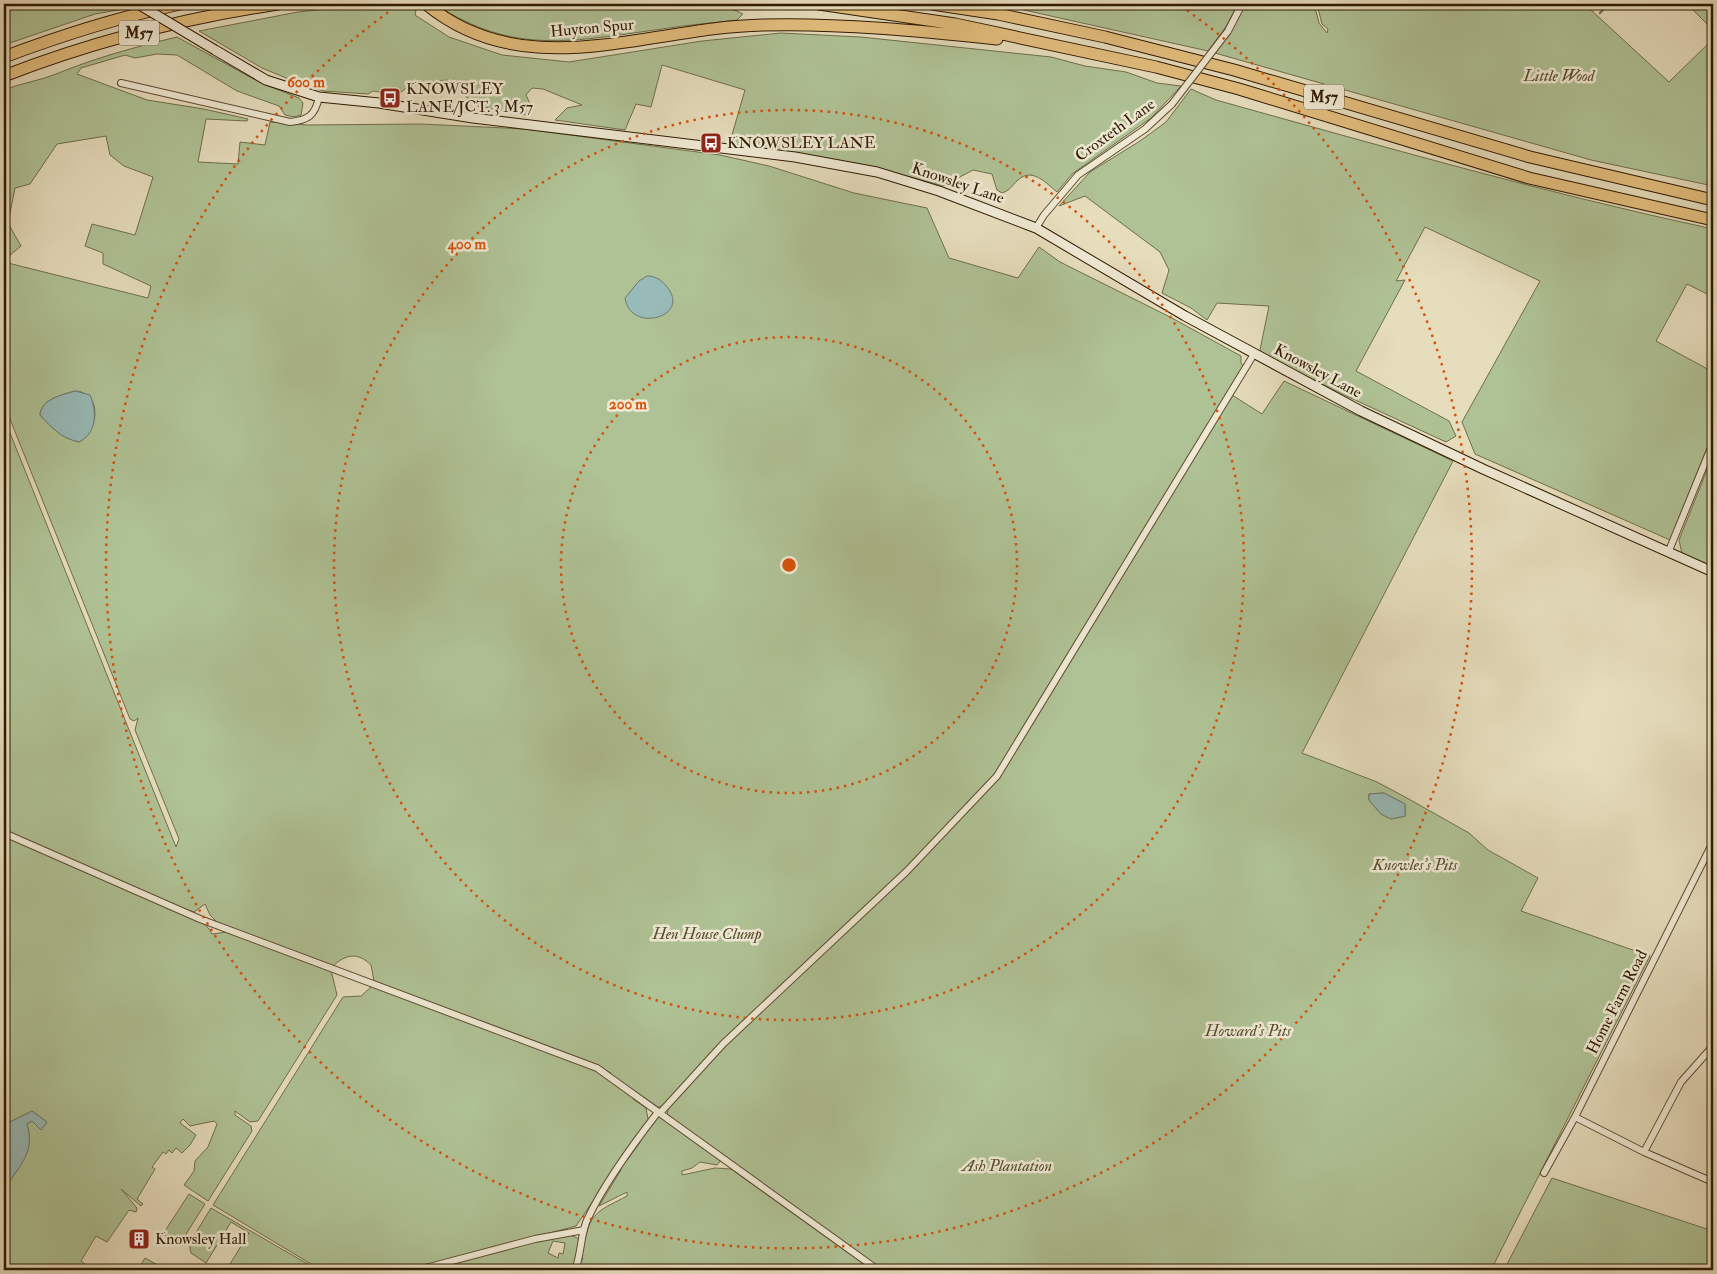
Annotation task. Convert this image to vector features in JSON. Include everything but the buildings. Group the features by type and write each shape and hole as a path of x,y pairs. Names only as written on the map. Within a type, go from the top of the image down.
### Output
{"highway":[{"name":"M57","path":"4,56 58,36 135,14 180,4"},
{"name":"M57","path":"4,76 42,61 153,29 278,4"},
{"name":"Huyton Spur","path":"426,4 435,12 483,35 519,46 552,49 594,47 761,25 876,30 1069,47"},
{"name":"M57","path":"819,4 955,24 1069,47 1238,89 1529,178 1713,220"},
{"name":"M57","path":"932,4 998,14 1114,39 1234,70 1530,158 1713,200"}],"main road":[{"name":"Knowsley Lane","path":"138,4 266,80 319,97 379,103 473,118 795,158 877,172 939,191 1036,228 1185,316 1361,411 1483,469 1713,572"}],"street":[{"name":"Croxteth Lane","path":"1036,228 1044,215 1078,175 1145,129 1172,104 1228,31 1242,4"},
{"path":"122,83 290,122 305,120 312,116 319,97"},
{"path":"575,1270 580,1257 587,1219 659,1112 729,1039 907,871 997,776 1254,354"},
{"path":"1668,553 1713,444"},
{"path":"4,833 200,919 592,1066 620,1083 878,1270"},
{"name":"Home Farm Road","path":"1544,1173 1575,1117 1713,842"},
{"path":"1644,1152 1681,1082 1713,1046"},
{"path":"1575,1117 1644,1152 1713,1182"},
{"path":"418,1270 536,1239 584,1230"}],"green space":[{"path":"4,4 121,4 130,8 95,14 4,45"},
{"path":"369,4 408,4 416,10 415,15 449,37 502,55 569,62 702,41 781,33 861,37 1051,57 1085,66 1126,72 1157,83 1181,86 1151,118 1072,174 1057,192 1039,178 1028,175 1023,176 1002,193 997,190 992,174 973,170 943,186 837,161 729,145 745,90 662,65 651,107 636,104 625,130 555,120 567,108 582,105 543,89 532,88 526,95 533,110 526,115 477,106 447,80 409,86 397,95 373,91 368,94 323,91 262,68 199,31 298,12"},
{"path":"435,4 689,4 730,8 743,14 737,20 573,40 545,40 518,38 491,32"},
{"path":"997,4 1238,4 1225,28 1208,51"},
{"name":"Little Wood","path":"1246,4 1302,4 1303,6 1304,4 1314,4 1319,23 1327,33 1328,29 1322,24 1317,4 1595,4 1591,10 1669,82 1713,39 1713,186 1591,160 1215,53 1233,28"},
{"path":"1687,4 1713,4 1713,28 1712,29"},
{"path":"177,37 261,83 299,98 303,103 301,115 294,117 285,115 279,106 237,91 177,55 157,54 135,58 125,55 81,68 77,74 147,100 204,109 248,119 247,121 206,119 198,162 238,164 240,142 265,145 270,122 307,125 421,124 525,129 720,155 769,166 854,193 927,208 949,258 1018,278 1039,247 1060,262 1170,317 1241,356 1241,363 1244,367 1093,616 1092,624 1232,395 1262,414 1284,381 1453,461 1302,753 1377,782 1469,833 1488,850 1538,878 1521,911 1650,956 1491,1270 875,1270 872,1269 869,1260 706,1143 703,1146 722,1159 717,1165 700,1162 692,1168 682,1171 682,1175 715,1168 731,1169 872,1270 577,1270 583,1258 579,1256 572,1270 321,1270 213,1205 343,997 361,996 372,986 583,1065 606,1076 611,1073 587,1061 374,981 371,965 357,956 347,957 333,966 219,924 210,915 205,904 194,912 179,907 187,915 206,925 212,934 227,932 331,970 337,995 258,1121 250,1122 235,1111 235,1115 251,1126 252,1131 208,1201 184,1185 194,1171 195,1161 208,1147 217,1124 214,1121 190,1126 183,1119 180,1123 196,1135 190,1145 182,1153 176,1148 172,1153 169,1150 166,1154 163,1152 152,1167 155,1169 137,1199 143,1204 141,1206 121,1189 137,1208 136,1212 129,1210 107,1242 96,1236 81,1261 85,1264 81,1270 4,1270 4,1185 6,1186 28,1150 29,1134 27,1124 32,1121 41,1129 47,1122 32,1111 4,1125 4,836 131,892 136,888 4,830 4,418 176,847 179,839 135,730 138,718 134,721 130,719 4,404 4,262 148,298 151,286 103,264 103,253 85,246 92,224 135,235 153,177 124,166 110,155 106,136 57,144 30,184 15,188 8,223 21,246 9,256 4,255 4,90 100,58","holes":["75,391 84,393 94,405 94,422 91,430 79,442 62,435 40,415 44,405 58,396","1384,793 1405,804 1405,816 1391,819 1381,814 1369,800 1369,794","916,859 918,863 743,1027 669,1107 667,1114 673,1119 670,1122 657,1116 653,1121 648,1119 646,1108 633,1099 635,1091 658,1107 664,1106 728,1036","634,1141 641,1141 628,1159 624,1158 621,1162 621,1170 599,1206 627,1192 627,1196 604,1208 594,1217 587,1230 585,1240 581,1242 577,1238 565,1235 532,1242 531,1238 576,1226","553,1241 565,1243 563,1254 559,1253 558,1258 548,1253"]},
{"path":"1191,89 1216,100 1463,168 1713,229 1713,297 1687,284 1656,341 1713,372 1713,433 1670,540 1475,454 1462,422 1540,281 1425,227 1396,281 1405,280 1356,371 1449,421 1456,436 1446,442 1342,394 1261,353 1269,306 1217,303 1207,320 1191,308 1162,293 1169,270 1160,252 1085,196 1059,206 1090,172 1140,141 1166,122"},
{"path":"1713,455 1713,567 1682,554 1679,540"},
{"path":"1552,1178 1713,1231 1713,1270 1504,1270"},
{"path":"189,1194 205,1204 183,1239 175,1242 163,1234"},
{"path":"211,1208 318,1270 218,1270 221,1265 227,1269 249,1233 231,1222 206,1263 191,1253 189,1244"},
{"path":"145,1258 161,1267 159,1270 143,1270 139,1268"}],"water":[{"path":"647,276 663,282 673,298 672,306 666,313 657,317 637,316 629,309 625,298 639,281"},
{"path":"75,391 90,395 94,408 92,428 85,438 79,442 62,435 40,415 41,410 48,401"},
{"path":"1384,793 1405,804 1405,816 1391,819 1381,814 1369,800 1369,794"},
{"path":"32,1111 47,1122 41,1130 32,1121 27,1124 29,1134 28,1150 6,1187 4,1185 4,1125"}],"waterway":[{"path":"1600,13 1608,4"}],"place":[{"name":"KNOWSLEY LANE/JCT. 3 M57","path":"390,98"},
{"name":"KNOWSLEY LANE","path":"711,143"},
{"name":"Knowsley Hall","path":"139,1239"}],"park label":[{"name":"Knowles's Pits","path":"1415,865"},
{"name":"Hen House Clump","path":"707,934"},
{"name":"Howard's Pits","path":"1248,1031"},
{"name":"Ash Plantation","path":"1007,1166"}]}
